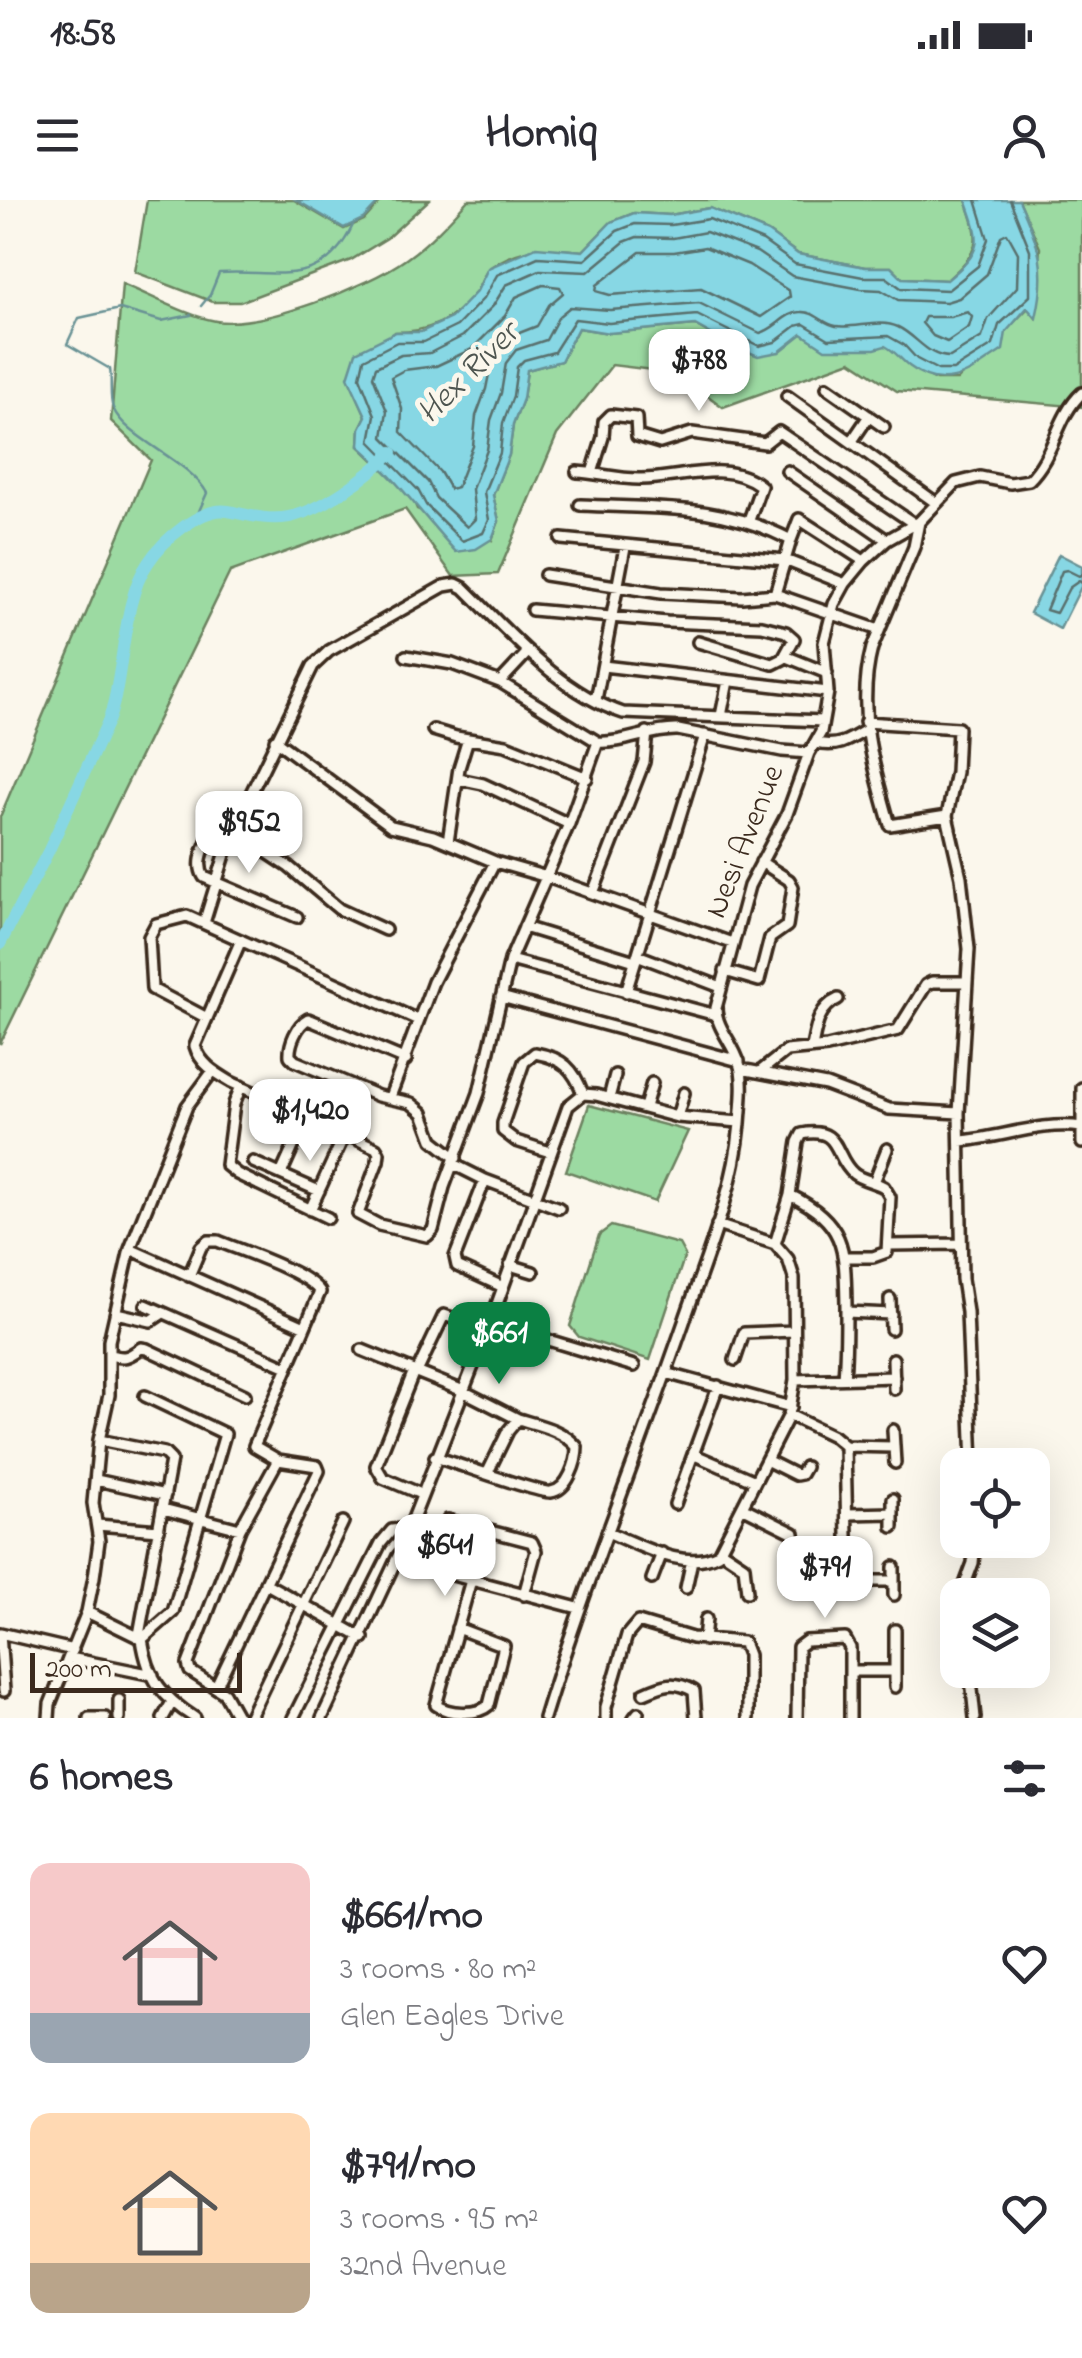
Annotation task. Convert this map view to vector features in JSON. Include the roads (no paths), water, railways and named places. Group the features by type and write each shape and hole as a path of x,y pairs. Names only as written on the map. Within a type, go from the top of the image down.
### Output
{"street":[{"path":"827,387 884,426"},
{"name":"Nesi Avenue","path":"716,1014 749,886 787,814 823,721 828,692 824,643 830,614 846,584 864,561 916,522 948,488 966,478 1010,483 1029,480 1047,457 1070,404 1082,393"},
{"path":"787,396 935,502"},
{"path":"592,473 604,422 611,415 634,417 638,420 638,438 656,443 688,433 765,443 779,432 916,522 914,547 868,664 865,726 890,825 946,816"},
{"path":"852,441 869,416"},
{"path":"786,471 887,540"},
{"path":"576,472 647,479 694,472 736,474 761,486 749,520"},
{"path":"580,505 694,508 749,520 792,540"},
{"path":"775,594 799,519 864,561"},
{"path":"561,539 785,560 846,584"},
{"path":"596,700 625,547"},
{"path":"545,575 662,593 742,598 775,594 879,630"},
{"path":"204,924 233,830 309,672 319,659 444,586 456,584 464,588 528,652 567,683 624,713 823,721"},
{"path":"532,610 762,626 791,635 794,643 773,664 698,642"},
{"path":"500,682 528,652"},
{"path":"406,656 452,664 500,682 598,742 678,730 809,753"},
{"path":"785,656 827,672"},
{"path":"603,666 828,692"},
{"path":"721,716 728,681"},
{"path":"816,743 843,744 865,726 958,728 956,772 946,816 962,877 969,948 959,1113 961,1244 972,1448"},
{"path":"433,730 506,745 588,778"},
{"path":"593,893 644,762 647,732"},
{"path":"626,992 705,735"},
{"path":"448,842 468,739"},
{"path":"274,740 391,826 448,842 495,862 732,943"},
{"path":"241,940 195,1046 198,1055 213,1071 380,1153 358,1214 379,1225 427,1236 433,1230 484,1077 510,960 588,778 598,742"},
{"path":"459,780 482,784 569,824"},
{"path":"212,830 200,870 216,884 296,917"},
{"path":"233,830 290,867 339,909 385,930"},
{"path":"390,1097 433,982 495,862"},
{"path":"724,971 759,981 770,938 787,926 792,883 762,862"},
{"path":"207,1018 152,989 149,937 156,924 187,916 418,1020"},
{"path":"524,927 721,987"},
{"path":"510,960 716,1014 740,1065 740,1122 733,1169 717,1225 578,1608 544,1718"},
{"path":"762,1070 786,1051 886,1035 903,1025 918,993 932,982 967,982"},
{"path":"500,996 740,1065 826,1085 889,1109 959,1113"},
{"path":"812,1048 822,1012 827,1004 838,999"},
{"path":"406,1060 308,1019 302,1022 290,1048 290,1056 296,1060 378,1096 411,1103 423,1113 434,1140 455,1161 485,1180 559,1208"},
{"path":"550,1152 516,1141 503,1131 524,1062 535,1053 567,1064 583,1094"},
{"path":"49,1718 54,1693 87,1612 99,1542 94,1515 99,1440 109,1395 109,1355 130,1249 187,1106 213,1071"},
{"path":"610,1098 616,1075"},
{"path":"645,1108 652,1083"},
{"path":"241,1086 234,1104 226,1165 328,1218"},
{"path":"1082,1088 1082,1142"},
{"path":"676,1117 684,1093"},
{"path":"578,1608 437,1571 427,1564 411,1541 410,1528 421,1494 492,1318 568,1106 583,1094 676,1117 740,1122"},
{"path":"281,1174 307,1116"},
{"path":"960,1141 991,1139 1046,1126 1081,1127"},
{"path":"775,1244 790,1195 798,1142 807,1132 834,1140 855,1174 888,1191 889,1244 882,1256 845,1257"},
{"path":"310,1210 345,1134"},
{"path":"874,1182 887,1149"},
{"path":"254,1162 318,1191"},
{"path":"485,1180 456,1266 503,1287"},
{"path":"790,1195 825,1218 845,1257 844,1378"},
{"path":"607,1532 662,1553 692,1560 711,1558 720,1550 790,1411 794,1380 794,1278 788,1259 775,1244 717,1225"},
{"path":"190,1276 201,1247 208,1240 218,1240 301,1277 318,1286 320,1292 254,1446 278,1460 317,1466 319,1471 216,1686"},
{"path":"889,1244 961,1244"},
{"path":"130,1249 305,1327"},
{"path":"510,1265 533,1272"},
{"path":"890,1298 891,1329"},
{"path":"146,1305 287,1367"},
{"path":"846,1312 891,1314"},
{"path":"116,1313 151,1321 164,1313"},
{"path":"421,1494 383,1478 376,1466 415,1372 444,1315 487,1330"},
{"path":"492,1318 528,1334 634,1366"},
{"path":"736,1360 744,1333 793,1331"},
{"path":"109,1355 125,1359 147,1348 245,1395"},
{"path":"362,1350 572,1440 577,1447 573,1468 560,1488 552,1492 541,1492 435,1457"},
{"path":"794,1380 844,1378 894,1383 893,1359"},
{"path":"666,1373 790,1411 845,1446 893,1447"},
{"path":"675,1504 718,1386"},
{"path":"140,1637 174,1612 225,1434 145,1396"},
{"path":"488,1472 518,1418"},
{"path":"893,1430 894,1463"},
{"path":"99,1440 170,1456 140,1637 153,1675 172,1702 195,1718"},
{"path":"742,1506 794,1533 796,1582 801,1589 844,1589 848,1581 845,1446"},
{"path":"695,1455 755,1481"},
{"path":"238,1718 224,1694 196,1676 188,1664 240,1530 278,1460"},
{"path":"766,1460 796,1475 805,1466"},
{"path":"96,1480 165,1495"},
{"path":"893,1499 893,1527"},
{"path":"163,1508 240,1530"},
{"path":"847,1514 893,1513"},
{"path":"448,1520 532,1542 536,1550 524,1595"},
{"path":"249,1718 344,1522"},
{"path":"96,1524 158,1530"},
{"path":"293,1718 381,1543 392,1530 410,1528"},
{"path":"322,1718 398,1556 411,1541"},
{"path":"720,1550 744,1566 747,1592"},
{"path":"652,1578 662,1553"},
{"path":"686,1588 692,1560"},
{"path":"894,1568 894,1595"},
{"path":"458,1628 504,1646 488,1705 479,1712 446,1711 436,1704 471,1580"},
{"path":"848,1581 894,1581"},
{"path":"264,1583 362,1638"},
{"path":"87,1612 140,1637"},
{"path":"704,1640 706,1619"},
{"path":"605,1717 627,1635 638,1622 704,1640 738,1640 746,1645 748,1718"},
{"path":"894,1630 895,1687"},
{"path":"4,1691 0,1632 153,1675"},
{"path":"797,1718 797,1652 802,1642 844,1640 849,1642 850,1718"},
{"path":"851,1671 895,1671"},
{"path":"644,1693 671,1682 694,1691 696,1718"},
{"path":"972,1688 975,1718"},
{"path":"118,1700 118,1718"},
{"path":"92,1702 92,1718 105,1718"},
{"path":"163,1718 172,1702"}],"water":[{"path":"296,200 381,200 363,219 344,228"},
{"name":"Hex River","path":"966,200 1019,200 1040,257 1041,285 1036,318 1027,308 1006,332 1003,350 958,377 935,379 923,374 885,346 825,349 802,334 779,352 758,356 695,325 609,333 578,328 561,361 527,370 509,455 493,495 499,521 492,539 476,549 456,552 359,446 360,428 366,416 348,377 356,352 396,332 421,332 451,318 477,291 488,268 536,247 583,251 611,222 634,213 670,215 710,208 768,232 798,254 865,267 891,267 902,278 947,280 967,261 976,245 975,226"},
{"path":"1059,554 1082,566 1082,585 1060,629 1030,613"}],"waterway":[{"path":"201,306 219,273 279,273 312,268 341,246 353,225"},
{"path":"191,315 161,321 120,309 79,318 67,344 110,369 112,404 120,419 186,470 207,493 195,520"},
{"path":"0,944 49,850 109,719 133,597 154,554 183,527 206,514 228,511 281,518 302,513 330,500 392,452"}]}
